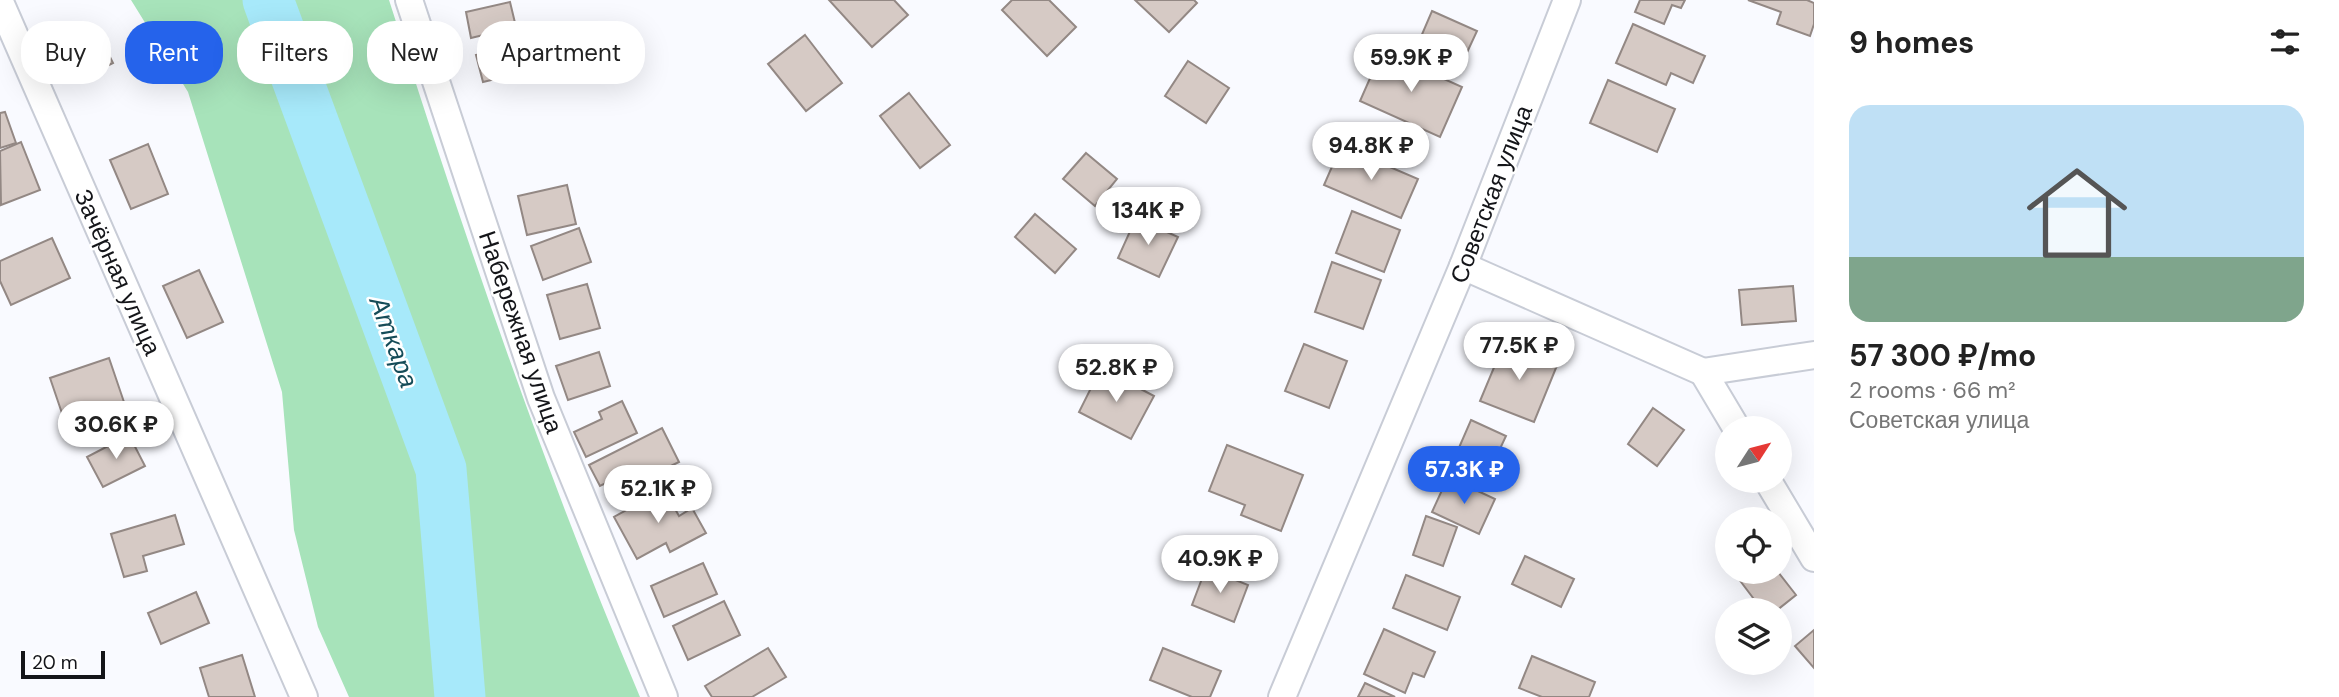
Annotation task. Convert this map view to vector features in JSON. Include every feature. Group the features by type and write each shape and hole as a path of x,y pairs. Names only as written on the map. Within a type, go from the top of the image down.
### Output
{"street":[{"name":"Набережная улица","path":"409,0 541,398 664,697"},
{"name":"Советская улица","path":"1283,697 1463,266 1567,0"},
{"name":"Зачёрная улица","path":"0,2 304,697"},
{"path":"1463,266 1703,372 1814,355"},
{"path":"1703,372 1729,416"},
{"path":"1776,494 1814,558"}],"green space":[{"path":"131,0 389,0 396,21 367,21 367,84 416,84 538,439 640,697 349,697 318,627 294,530 282,392 188,92 183,84 223,84 223,21 144,21"}],"building":[{"path":"829,0 894,0 908,15 872,47"},
{"path":"1012,0 1049,0 1076,27 1047,56 1002,10"},
{"path":"1135,0 1194,0 1197,3 1169,32"},
{"path":"1640,0 1685,0 1681,8 1672,5 1664,24 1635,12"},
{"path":"1748,0 1807,0 1814,3 1814,24 1810,36 1777,24 1781,12"},
{"path":"510,2 515,21 477,21 477,37 471,38 466,12"},
{"path":"1432,11 1477,31 1464,59 1420,39"},
{"path":"1633,24 1705,56 1693,83 1671,73 1666,85 1616,63"},
{"path":"805,35 842,83 806,111 768,64"},
{"path":"1382,51 1462,87 1440,137 1360,101"},
{"path":"1188,61 1229,88 1206,123 1165,96"},
{"path":"1608,80 1675,109 1657,152 1590,123"},
{"path":"909,93 950,145 920,168 880,116"},
{"path":"5,112 16,143 0,148 0,113"},
{"path":"21,142 40,190 1,205 0,151"},
{"path":"148,144 168,194 131,209 110,160"},
{"path":"1341,146 1418,179 1401,218 1324,185"},
{"path":"1086,153 1117,179 1095,206 1063,179"},
{"path":"567,185 576,224 527,235 518,196"},
{"path":"1352,211 1400,230 1384,272 1336,253"},
{"path":"1035,214 1076,249 1055,273 1015,237"},
{"path":"1136,218 1178,237 1159,277 1118,258"},
{"path":"579,228 591,262 543,280 531,246"},
{"path":"52,238 70,278 11,305 0,281 0,261"},
{"path":"1332,262 1381,280 1363,329 1315,312"},
{"path":"199,270 223,322 187,338 163,286"},
{"path":"587,284 600,328 560,339 547,295"},
{"path":"1793,286 1796,321 1742,325 1739,290"},
{"path":"1505,341 1558,363 1534,422 1480,401"},
{"path":"1304,344 1347,361 1329,408 1285,391"},
{"path":"599,352 610,386 568,400 556,366"},
{"path":"109,358 125,405 66,425 50,378"},
{"path":"1101,368 1154,396 1131,439 1079,412"},
{"path":"622,401 637,433 586,457 574,432 602,419 599,412"},
{"path":"1653,408 1684,430 1657,466 1628,444"},
{"path":"1471,420 1506,436 1497,455 1514,463 1503,489 1451,466"},
{"path":"662,428 679,462 642,480 636,468 600,486 589,465"},
{"path":"129,435 145,466 103,487 87,457"},
{"path":"1227,445 1303,475 1281,531 1241,515 1245,505 1209,491"},
{"path":"1448,477 1495,499 1479,534 1432,512"},
{"path":"664,489 679,516 692,508 706,533 670,552 666,543 637,559 614,517"},
{"path":"175,515 184,544 143,556 147,571 124,577 111,534"},
{"path":"1426,516 1457,527 1443,566 1413,555"},
{"path":"1525,556 1574,579 1561,607 1512,584"},
{"path":"703,563 717,594 664,617 651,586"},
{"path":"1206,568 1248,585 1234,622 1192,605"},
{"path":"1406,575 1460,597 1447,630 1393,608"},
{"path":"1743,584 1787,584 1796,595 1792,598 1753,598"},
{"path":"196,592 209,623 161,644 148,613"},
{"path":"724,601 740,635 688,660 673,626"},
{"path":"1384,629 1435,652 1424,677 1413,673 1405,693 1364,674"},
{"path":"1814,630 1814,668 1795,646"},
{"path":"768,648 786,677 752,697 712,697 705,686"},
{"path":"1163,648 1221,671 1210,697 1192,697 1150,680"},
{"path":"242,655 255,697 209,697 200,668"},
{"path":"1532,656 1595,682 1589,697 1542,697 1519,688"},
{"path":"1365,683 1395,697 1358,697"}],"waterway":[{"name":"Аткара","path":"268,0 441,469 460,697"}]}
